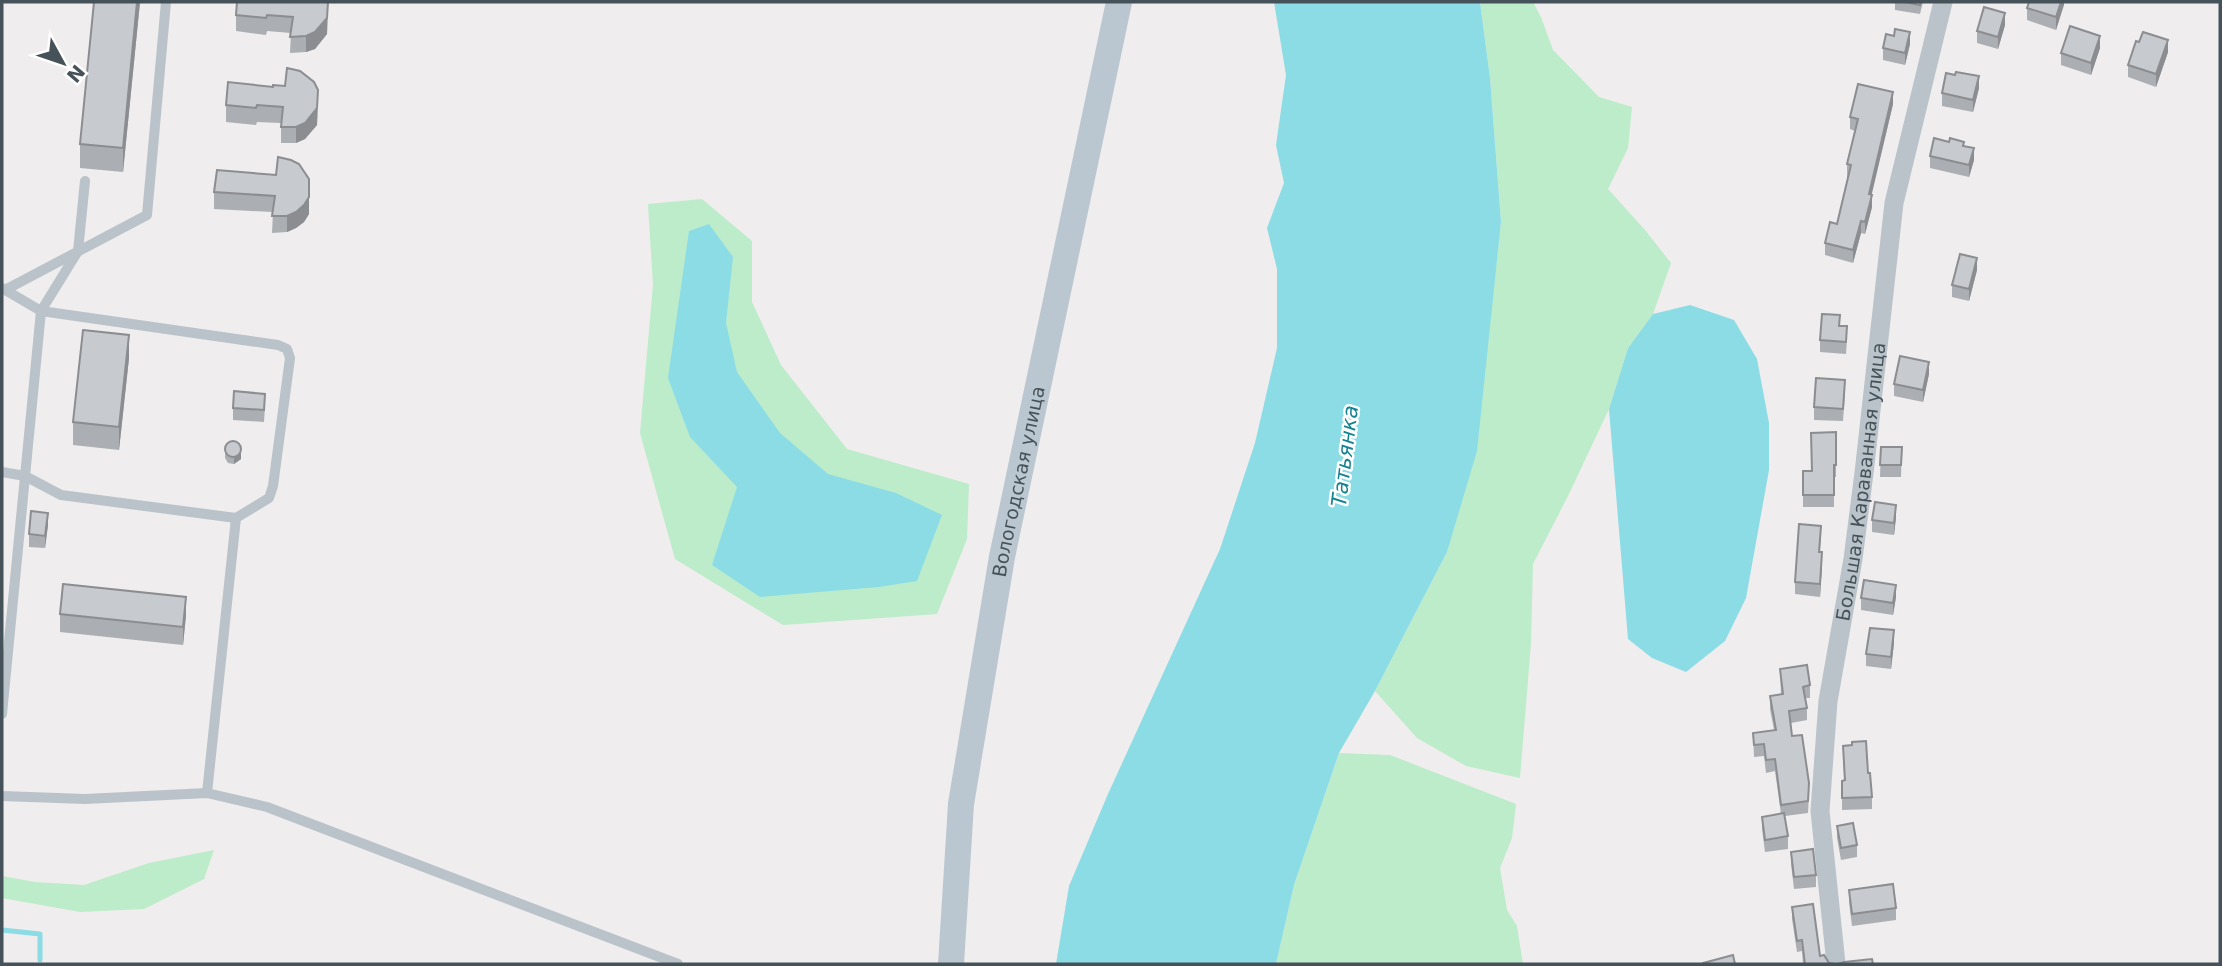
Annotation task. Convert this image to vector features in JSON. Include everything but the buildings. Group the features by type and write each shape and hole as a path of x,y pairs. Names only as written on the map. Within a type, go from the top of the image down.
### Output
{"main road":[{"name":"Вологодская улица","path":"951,964 961,804 1002,557 1119,2"}],"street":[{"name":"Большая Караванная улица","path":"1836,964 1820,811 1828,701 1853,559 1894,203 1943,2"}],"lane":[{"path":"4,289 147,215 166,2"},
{"path":"2,714 6,634 41,311 78,251 85,181"},
{"path":"2,472 25,476 61,495 236,518 269,498 273,486 290,358 287,349 278,345 41,311 4,289"},
{"path":"207,793 236,518"},
{"path":"2,796 85,799 207,793 267,807 678,964"}],"green space":[{"path":"1480,2 1533,2 1553,50 1599,97 1632,107 1628,148 1608,189 1671,263 1653,314 1628,348 1609,409 1533,564 1531,643 1520,778 1466,766 1417,738 1375,691 1447,552 1489,329 1501,222 1490,78"},
{"path":"702,199 752,241 752,302 781,365 847,449 969,484 967,539 937,614 783,625 675,559 640,433 653,285 648,204"},
{"path":"1339,753 1390,755 1516,804 1512,838 1500,868 1507,910 1517,926 1523,964 1276,964 1294,885"},
{"path":"214,850 204,879 144,909 80,912 2,898 2,876 35,882 84,885 149,863"}],"water":[{"name":"Татьянка","path":"1274,2 1480,2 1490,78 1501,222 1477,451 1447,552 1375,691 1339,753 1294,885 1276,964 1056,964 1069,886 1220,549 1255,443 1277,348 1277,269 1267,228 1284,183 1276,145 1286,75"},
{"path":"709,224 733,257 726,323 737,372 780,433 828,474 896,493 942,515 917,581 879,587 760,597 712,565 737,487 690,437 668,378 689,231"},
{"path":"1690,305 1734,320 1757,359 1769,423 1769,470 1746,598 1725,641 1686,672 1652,658 1628,639 1609,409 1628,348 1653,314"}],"waterway":[{"path":"2,930 40,934 40,960"}]}
